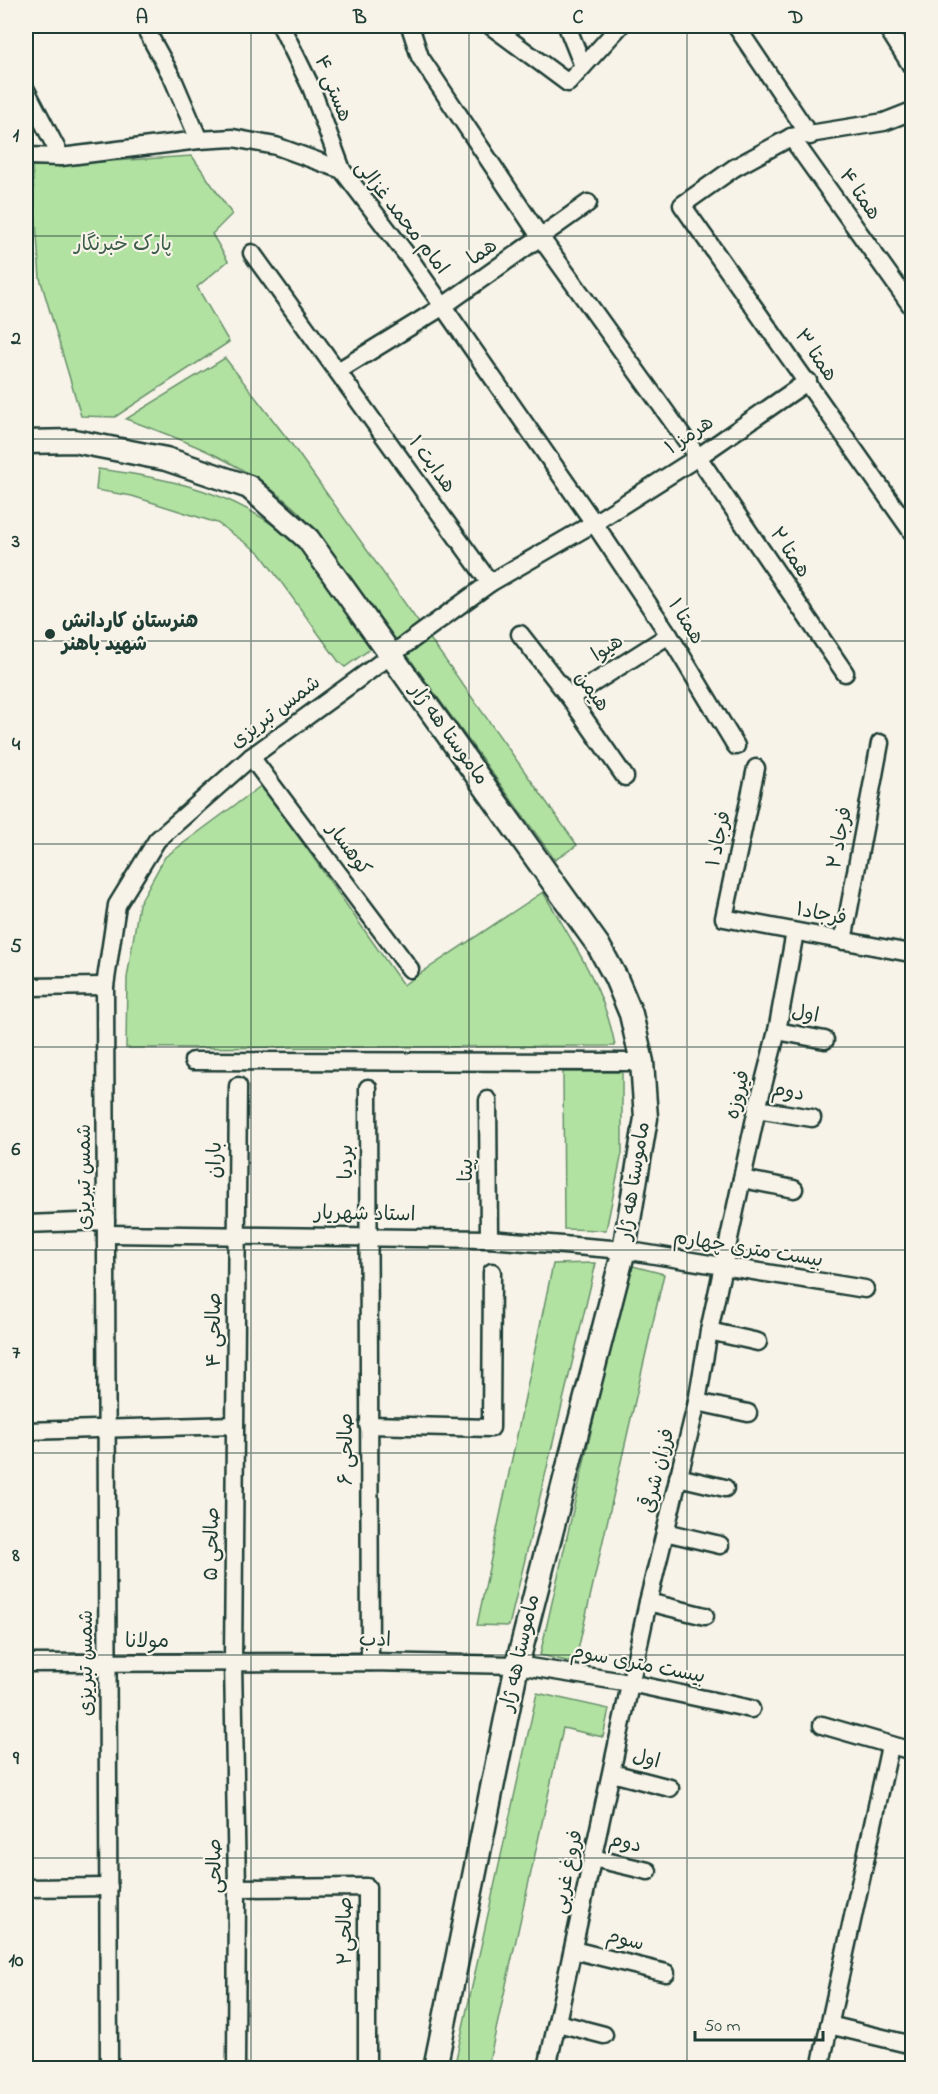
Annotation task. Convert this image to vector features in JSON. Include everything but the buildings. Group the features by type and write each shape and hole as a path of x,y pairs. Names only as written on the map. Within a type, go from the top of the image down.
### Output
{"main road":[{"name":"ماموستا هه ژار","path":"26,442 74,441 166,459 249,487 309,539 598,945 616,978 631,1014 642,1062 646,1118 624,1250 517,1665 435,2068"}],"street":[{"path":"144,26 173,79 199,140"},
{"name":"هستی ۴","path":"281,26 311,87 342,170"},
{"name":"همتا ۲","path":"410,26 420,57 541,238 698,457 845,673"},
{"path":"491,26 568,83 620,26"},
{"path":"567,26 583,66"},
{"path":"736,26 810,136"},
{"path":"886,26 912,67"},
{"path":"26,90 61,157"},
{"path":"791,137 810,136 884,122 912,111"},
{"name":"همتا ۳","path":"791,137 734,168 682,205 808,381 912,532"},
{"name":"همتا ۴","path":"791,137 912,307"},
{"name":"امام محمد غزالی","path":"26,156 61,157 233,138 276,146 342,170 594,523"},
{"name":"هما","path":"338,371 442,307 588,203"},
{"name":"هدایت ۱","path":"252,253 490,583"},
{"name":"هرمز ۱","path":"594,523 698,457 808,381"},
{"name":"شمس تبریزی","path":"109,2068 105,986 117,905 157,840 251,757 490,583 594,523"},
{"name":"همتا ۱","path":"594,523 669,635 736,746"},
{"name":"هیمن","path":"520,634 570,698 625,777"},
{"name":"هیوا","path":"570,698 669,635"},
{"name":"فرجاد ۲","path":"843,941 880,743"},
{"name":"کوهسار","path":"251,757 410,969"},
{"name":"فرجاد ۱","path":"724,918 756,768"},
{"name":"فرجاد۱","path":"724,918 910,953"},
{"name":"فیروزه","path":"724,1268 756,1109 777,1032 795,932"},
{"path":"26,987 105,986"},
{"name":"اول","path":"777,1032 825,1040"},
{"path":"193,1061 642,1062"},
{"name":"باران","path":"237,1235 238,1086"},
{"name":"بردیا","path":"368,1088 369,1236"},
{"name":"پیتا","path":"488,1100 489,1239"},
{"name":"دوم","path":"756,1109 812,1118"},
{"path":"742,1179 794,1189"},
{"name":"استاد شهریار","path":"26,1224 237,1235 489,1239 624,1250"},
{"name":"صالحی ۴","path":"235,1425 237,1235"},
{"name":"صالحی ۶","path":"369,1236 370,1662"},
{"name":"بیست متری چهارم","path":"624,1250 865,1289"},
{"name":"فرزان شرقی","path":"630,1683 697,1402 724,1268"},
{"path":"368,1425 491,1428 492,1272"},
{"path":"710,1331 758,1342"},
{"path":"697,1402 748,1413"},
{"path":"26,1431 235,1425"},
{"name":"صالحی ۵","path":"233,1662 235,1425"},
{"path":"678,1477 725,1488"},
{"path":"665,1532 720,1545"},
{"path":"648,1602 705,1616"},
{"name":"ادب","path":"233,1662 517,1665"},
{"name":"مولانا","path":"26,1663 233,1662"},
{"name":"صالحی","path":"233,1662 237,1888 236,2068"},
{"name":"بیست متری سوم","path":"517,1665 630,1683 751,1709"},
{"name":"فروغ غربی","path":"548,2068 630,1683"},
{"path":"822,1725 890,1746 912,1748"},
{"path":"820,2068 890,1746"},
{"name":"اول","path":"612,1773 670,1788"},
{"name":"دوم","path":"593,1858 648,1870"},
{"path":"26,1888 109,1887"},
{"name":"صالحی۲","path":"237,1888 367,1887 367,2068"},
{"name":"سوم","path":"573,1950 666,1973"},
{"path":"558,2023 604,2035"},
{"path":"830,2025 912,2045"}],"green space":[{"name":"پارک خبرنگار","path":"192,156 232,214 212,234 228,261 197,287 229,342 115,417 81,416 40,278 32,166"},
{"path":"225,358 290,442 577,845 555,860 332,551 297,511 254,477 234,465 171,436 126,419"},
{"path":"98,469 178,483 229,500 252,512 275,527 307,555 373,647 345,667 339,662 260,553 217,523 132,496 96,490"},
{"path":"262,785 403,985 543,892 576,947 595,985 604,1005 615,1046 126,1048 127,978 139,904 165,857"},
{"path":"563,1072 622,1072 622,1153 606,1230 564,1229"},
{"path":"596,1263 509,1626 477,1625 553,1264"},
{"path":"629,1265 664,1274 575,1663 540,1655"},
{"path":"537,1693 609,1709 603,1737 563,1728 488,2066 456,2059"}],"place":[{"name":"هنرستان کاردانش شهید باهنر","path":"50,634"}]}
